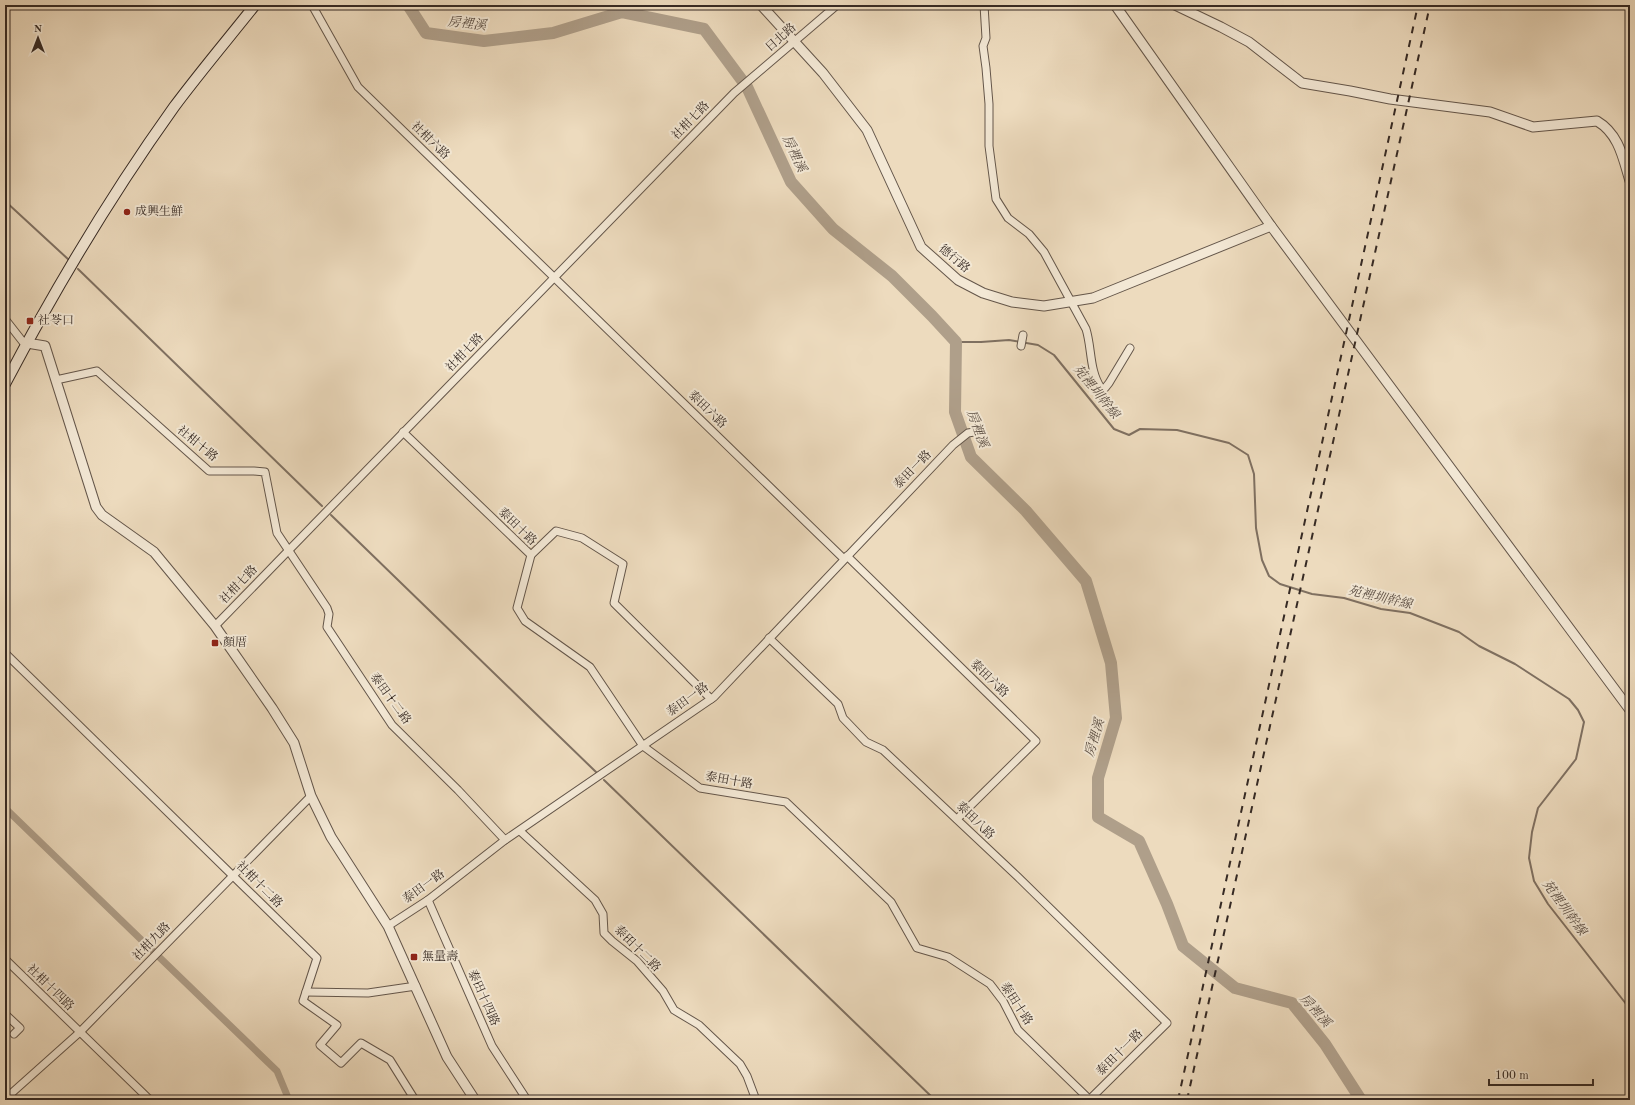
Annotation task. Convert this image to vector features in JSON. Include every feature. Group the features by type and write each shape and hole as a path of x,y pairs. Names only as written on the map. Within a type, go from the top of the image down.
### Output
{"main road":[{"path":"5,384 27,343 123,182 175,106 255,5"}],"street":[{"name":"社柑六路","path":"312,5 358,87 555,277"},
{"name":"德行路","path":"761,5 823,73 867,130 921,246 958,280 983,293 1012,302 1044,306 1093,298 1271,226"},
{"name":"日北路","path":"731,96 837,5"},
{"path":"984,5 986,38 983,46 989,104 989,146 996,199 1008,218 1037,242 1071,302 1086,329 1089,339 1093,370 1101,388 1105,388 1109,383 1130,348"},
{"path":"1116,5 1271,226 1630,710"},
{"path":"1175,5 1249,42 1302,83 1390,99 1490,112 1533,127 1597,121 1606,126 1617,141 1630,181"},
{"name":"社柑七路","path":"215,626 731,96"},
{"name":"泰田六路","path":"555,277 1036,741 957,818"},
{"path":"5,318 23,342 45,346 96,507 102,515 154,552 215,626 272,708 294,743 311,796 331,837 388,926 447,1057 475,1100"},
{"path":"1021,346 1023,335"},
{"name":"社柑十路","path":"56,380 97,372 209,471 265,472 277,533 289,550"},
{"name":"泰田一路","path":"388,926 428,900 505,840 710,699 957,441 968,433 980,431"},
{"name":"泰田十路","path":"403,432 531,555 517,608 525,621 590,667 643,746 700,788 786,802 891,902 917,948 948,957 990,984 1003,1001 1018,1030 1090,1100"},
{"path":"531,555 556,530 582,538 623,564 614,603 710,699"},
{"name":"泰田十二路","path":"289,550 327,608 327,627 392,725 458,790 505,840"},
{"name":"泰田八路","path":"769,638 838,704 842,718 866,742 883,750 957,818 1167,1023"},
{"name":"社柑十二路","path":"5,653 234,875 317,958 306,992"},
{"name":"社柑九路","path":"5,1099 80,1032 311,796"},
{"name":"泰田十二路","path":"520,831 595,900 603,914 604,933 612,942 637,961 663,991 674,1010 699,1025 740,1064 747,1076 756,1100"},
{"name":"泰田十四路","path":"428,900 492,1046 527,1100"},
{"name":"社柑十四路","path":"5,959 150,1100"},
{"path":"415,1100 390,1060 361,1043 341,1063 320,1045 338,1025 303,1001 306,992 368,992 416,986"},
{"path":"5,1014 20,1028 14,1034"},
{"name":"泰田十一路","path":"1090,1100 1167,1023"}],"waterway":[{"name":"房裡溪","path":"408,5 426,33 484,41 553,33 622,12 704,29 747,87 791,182 833,229 892,276 956,342 955,412 971,457 1026,511 1086,581 1111,663 1116,718 1098,778 1098,817 1139,841 1167,904 1183,946 1235,988 1292,1003 1325,1044 1361,1100"},
{"path":"5,201 69,260"},
{"path":"78,269 322,506"},
{"name":"苑裡圳幹線","path":"956,342 1009,340 1038,345 1054,355 1114,429 1129,435 1140,429 1177,430 1229,443 1248,455 1254,474 1256,528 1262,560 1269,576 1280,584 1312,594 1344,598 1381,609 1410,613 1459,632 1479,646 1515,664 1569,699 1578,710 1584,722 1576,759 1538,808 1532,832 1529,858 1534,881 1548,904 1630,1009"},
{"path":"331,515 596,772"},
{"path":"604,780 935,1100"},
{"path":"5,808 277,1071 289,1100"}],"railway":[{"path":"1178,1100 1418,5"},
{"path":"1187,1100 1430,5"}],"place":[{"name":"成興生鮮","path":"127,212"},
{"name":"社苓口","path":"30,321"},
{"name":"顏厝","path":"215,643"},
{"name":"無量壽","path":"414,957"}]}
